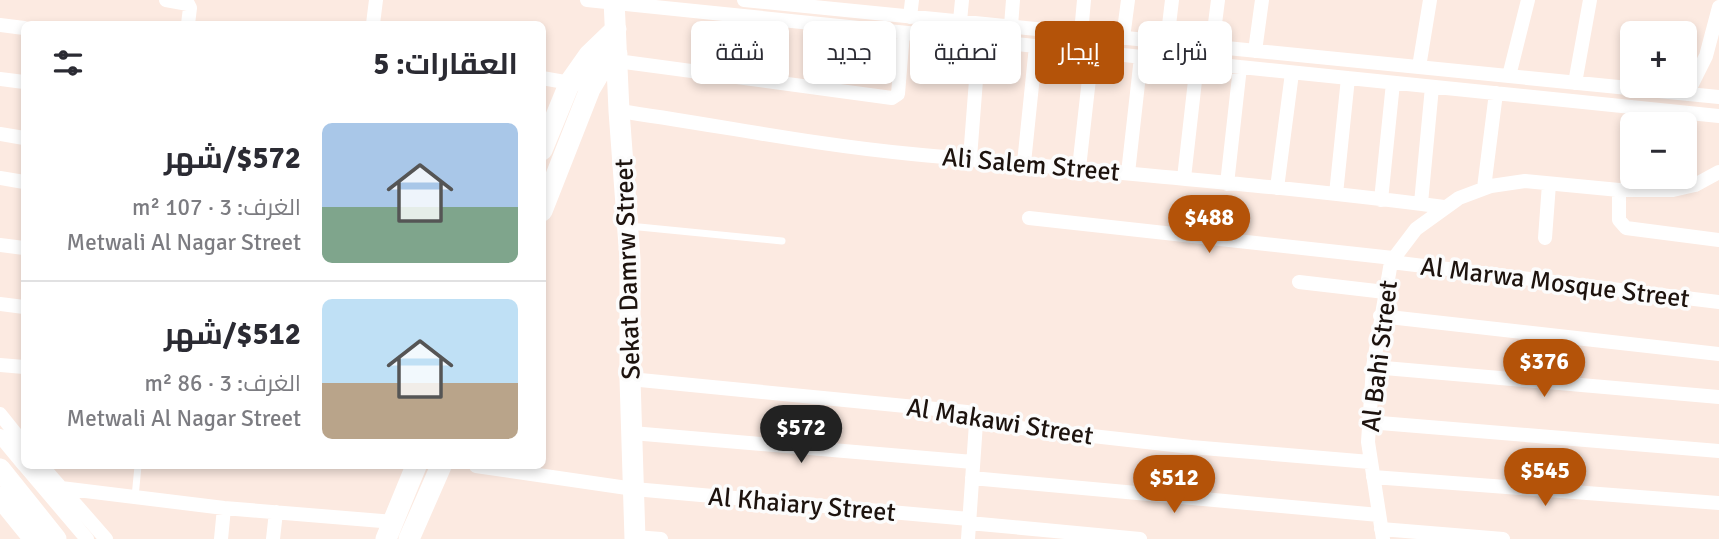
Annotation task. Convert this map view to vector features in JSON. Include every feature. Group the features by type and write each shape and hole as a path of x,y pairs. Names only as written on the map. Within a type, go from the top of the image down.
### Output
{"main road":[{"name":"Sekat Damrw Street","path":"615,2 619,111 629,226 635,538"},
{"path":"546,198 589,55 616,29"},
{"path":"546,143 580,85 617,58"},
{"path":"0,469 13,503 32,538"},
{"path":"390,531 412,469"},
{"path":"409,539 440,469"},
{"path":"13,503 56,539"}],"street":[{"path":"166,0 188,4 188,21"},
{"path":"373,21 376,0"},
{"path":"587,0 910,34"},
{"path":"744,0 859,6 910,17 960,21 962,0"},
{"path":"910,17 912,0"},
{"path":"1011,21 1013,0"},
{"path":"1081,21 1084,0"},
{"path":"1124,30 1128,0"},
{"path":"1170,21 1172,0"},
{"path":"1215,21 1218,0"},
{"path":"1255,51 1262,0"},
{"path":"1419,67 1430,0"},
{"path":"1509,76 1528,0"},
{"path":"1576,83 1590,0"},
{"path":"1697,75 1706,56 1719,7"},
{"path":"0,25 21,28"},
{"path":"617,58 894,98 898,94 903,33"},
{"path":"1232,49 1620,87"},
{"path":"1024,163 1035,56"},
{"path":"1232,66 1719,116"},
{"path":"1227,184 1240,67"},
{"path":"1277,188 1292,73"},
{"path":"1336,194 1348,78"},
{"path":"0,79 21,82"},
{"path":"546,79 580,85"},
{"path":"1381,200 1393,83"},
{"path":"970,158 976,84"},
{"path":"1079,168 1088,84"},
{"path":"1128,173 1138,84"},
{"path":"1184,178 1195,84"},
{"path":"1421,204 1432,87"},
{"path":"1484,188 1496,93"},
{"path":"1697,95 1719,97"},
{"name":"Ali Salem Street","path":"619,111 720,125 798,141 1444,206"},
{"path":"0,134 21,138"},
{"name":"Al Bahi Street","path":"1381,528 1371,469 1368,422 1373,367 1392,260 1416,229 1444,206 1484,188 1525,181 1619,190 1673,190 1695,185 1719,172"},
{"path":"0,178 21,181"},
{"path":"1545,238 1549,184"},
{"path":"1619,190 1619,220 1626,228 1719,240"},
{"name":"Al Marwa Mosque Street","path":"1029,218 1392,260 1719,302"},
{"path":"0,245 21,248"},
{"path":"1300,282 1385,292"},
{"path":"0,304 21,307"},
{"path":"1380,316 1719,354"},
{"path":"0,365 21,367"},
{"path":"1373,367 1719,397"},
{"name":"Al Makawi Street","path":"630,379 971,412 976,423 1371,469 1719,503"},
{"path":"0,414 21,440"},
{"path":"1368,422 1719,451"},
{"path":"968,539 976,423"},
{"path":"632,433 973,463"},
{"path":"0,436 21,460"},
{"path":"28,469 87,539"},
{"path":"45,469 106,539"},
{"name":"Al Khaiary Street","path":"497,469 634,489 1140,539"},
{"path":"972,478 1381,528 1503,539"},
{"path":"61,488 275,512 390,531"},
{"path":"221,539 224,508"},
{"path":"273,539 275,512"},
{"path":"635,538 661,539"}],"lane":[{"path":"629,226 782,241"},
{"path":"135,497 138,469"}]}
